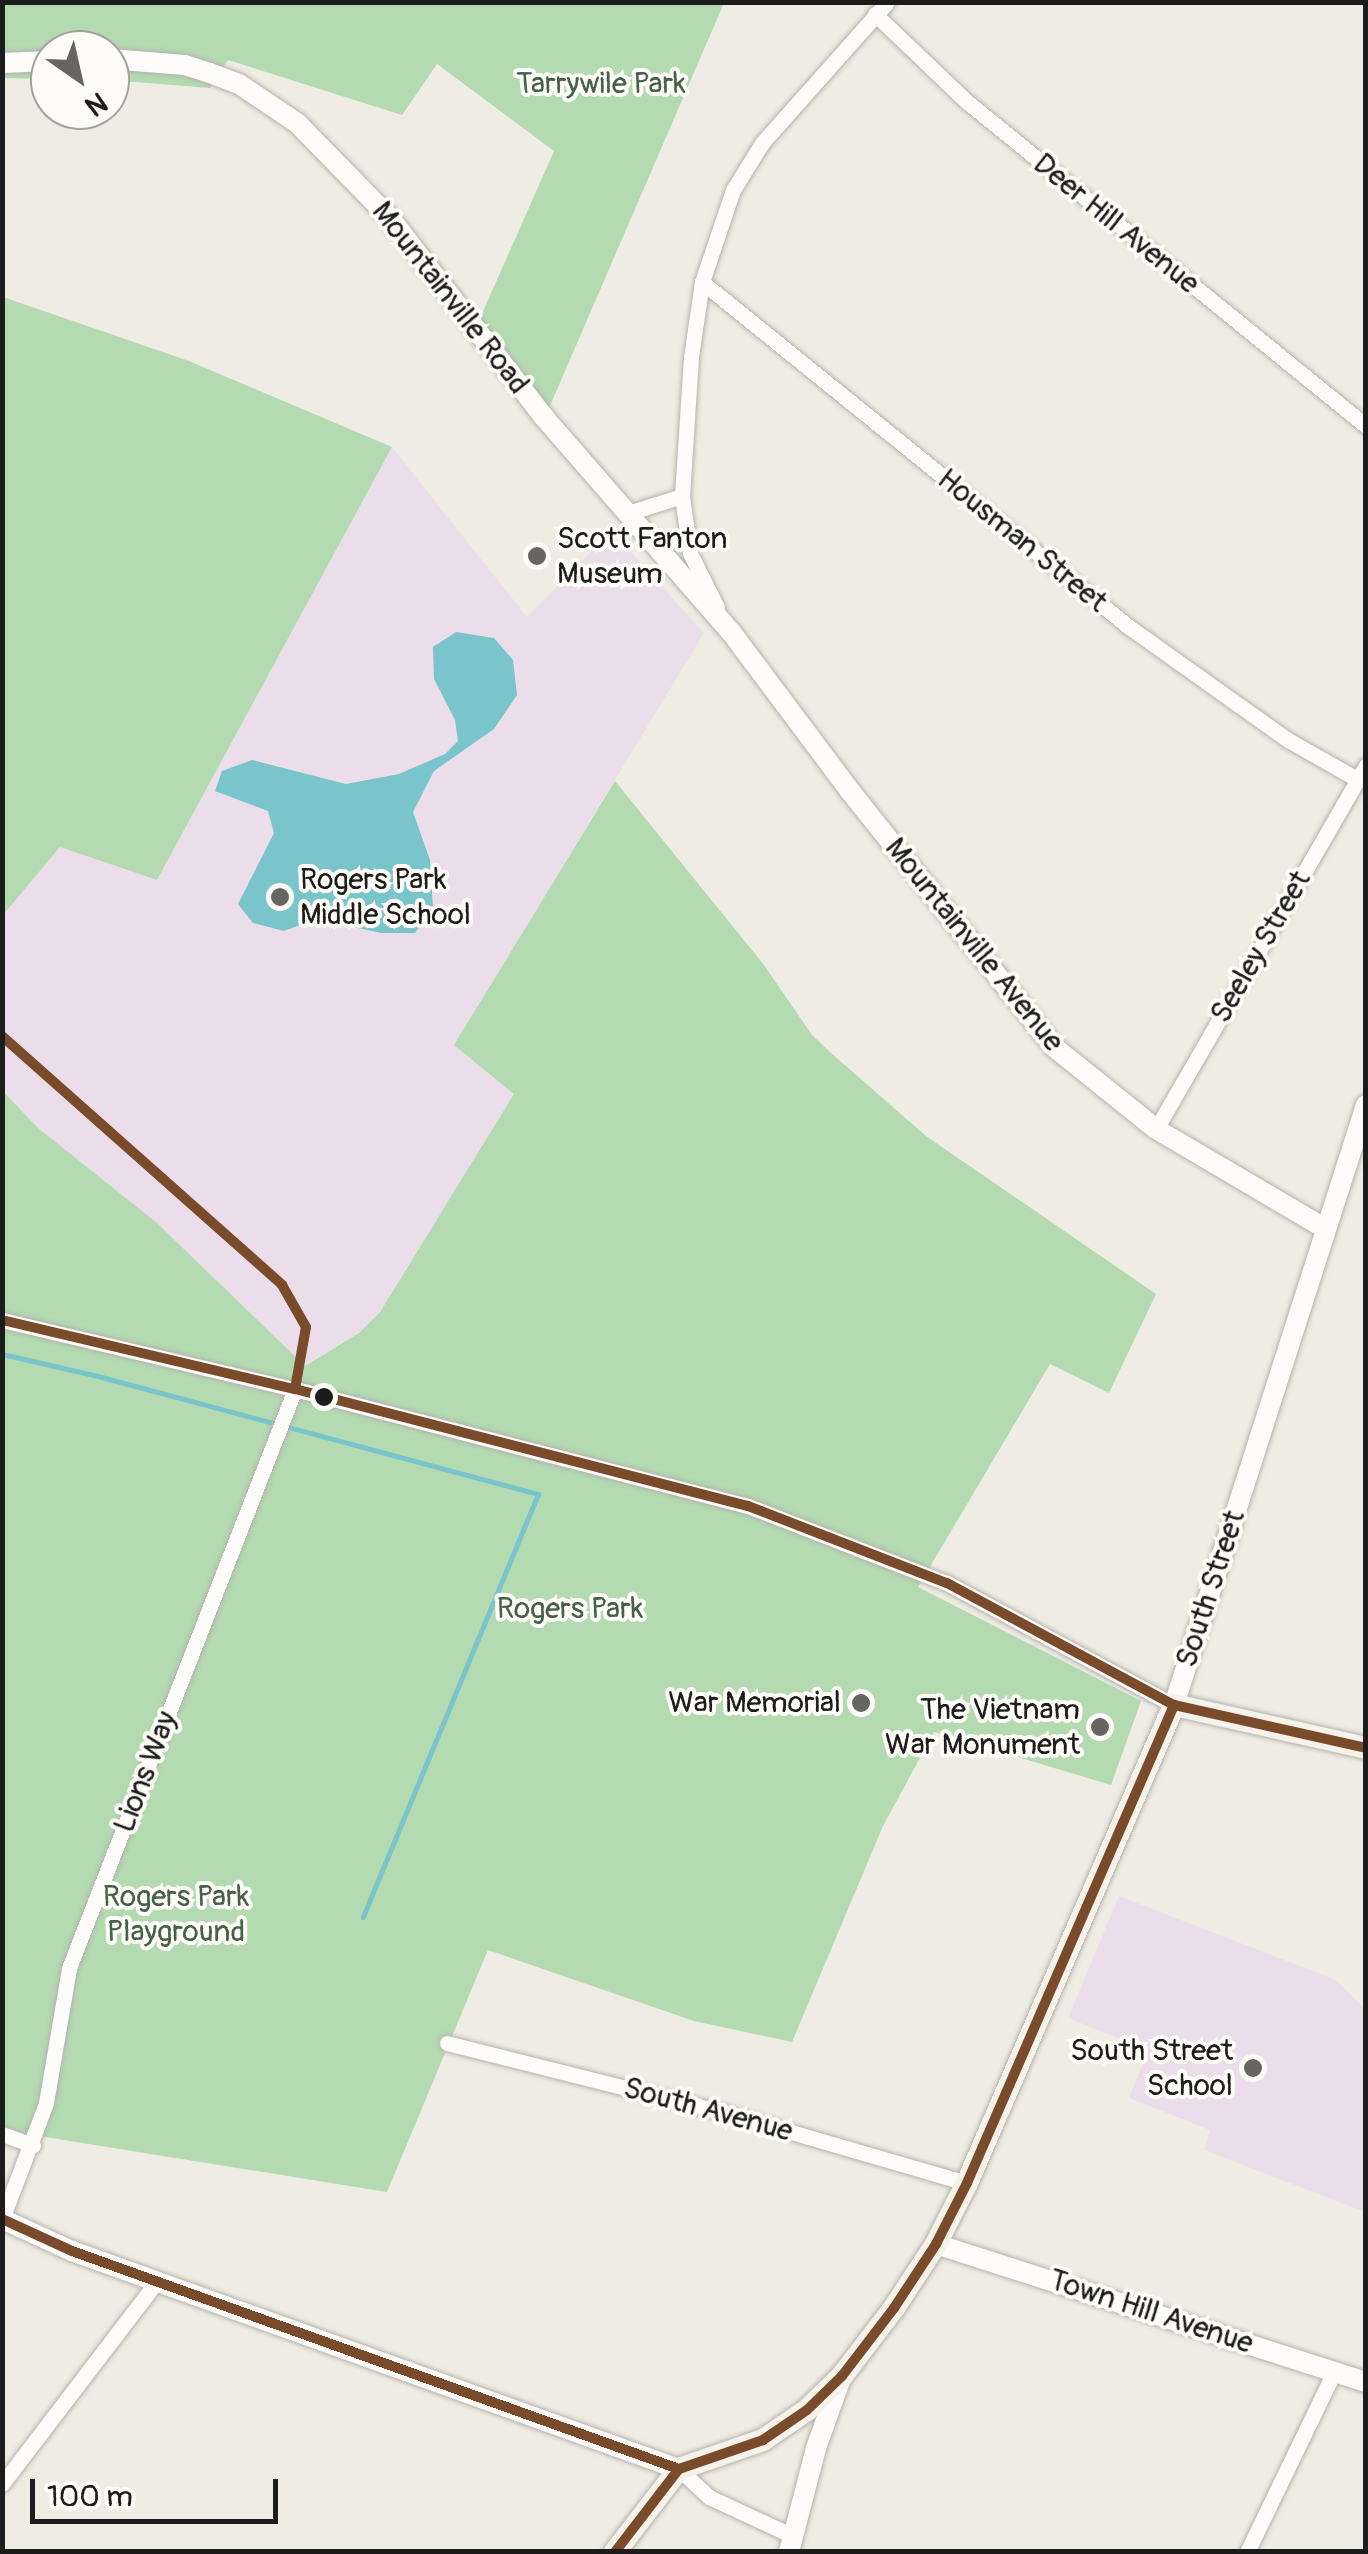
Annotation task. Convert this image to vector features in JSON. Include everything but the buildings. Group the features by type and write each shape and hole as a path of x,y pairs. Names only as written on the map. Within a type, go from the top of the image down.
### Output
{"main road":[{"path":"1174,1705 1366,1748"},
{"name":"South Street","path":"678,2469 763,2440 807,2410 842,2376 936,2244 968,2182 1174,1705"},
{"path":"615,2552 678,2469"}],"street":[{"path":"731,632 690,553 682,496 691,357 702,282 733,190 762,143 881,8"},
{"name":"Deer Hill Avenue","path":"881,8 966,101 1360,422"},
{"name":"Mountainville Road","path":"130,61 186,65 210,73 239,84 297,123 390,218 544,418 731,632"},
{"path":"2,63 30,62"},
{"name":"Housman Street","path":"702,282 1129,627 1288,740 1361,772"},
{"path":"1360,422 1366,404"},
{"path":"628,512 682,496"},
{"name":"Mountainville Avenue","path":"731,632 1020,1009 1057,1050 1156,1129 1326,1229"},
{"name":"Seeley Street","path":"1156,1129 1361,772"},
{"name":"South Street","path":"1174,1705 1366,1104"},
{"path":"2,1320 295,1389 731,1502 852,1543 947,1583 1174,1705"},
{"name":"Lions Way","path":"2,2219 34,2145 70,1968 295,1389"},
{"name":"South Avenue","path":"446,2043 729,2114 968,2182"},
{"path":"2,2134 34,2145"},
{"path":"2,2219 157,2281 678,2469 709,2497 790,2543 842,2376"},
{"name":"Town Hill Avenue","path":"936,2244 1366,2382"},
{"path":"2,2484 157,2281"},
{"path":"1247,2552 1335,2370"}],"shaded area":[{"name":"Rogers Park Middle School","path":"392,447 527,617 612,531 704,633 455,1044 515,1094 380,1311 359,1333 304,1366 38,1128 3,1090 3,915 60,847 157,880"},
{"name":"South Street School","path":"1119,1896 1336,1980 1365,2009 1365,2212 1204,2150 1210,2130 1129,2098 1148,2050 1068,2018"}],"green space":[{"name":"Tarrywile Park","path":"3,3 724,3 546,415 477,325 554,151 437,64 402,115 228,60 210,88 130,82 130,30 30,30 30,79 3,78"},
{"path":"3,297 189,361 392,447 157,880 60,847 3,915"},
{"name":"Rogers Park","path":"615,781 764,965 812,1035 926,1136 1156,1294 1109,1393 1050,1364 918,1587 1141,1701 1111,1785 934,1732 883,1826 792,2042 694,2021 488,1950 387,2192 27,2134 3,2126 2,1090 38,1128 157,1223 305,1366 359,1333 380,1312 514,1094 454,1045"}],"water":[{"path":"456,632 494,638 513,660 517,695 494,729 434,771 413,812 430,860 433,908 415,933 381,933 317,919 284,931 253,923 238,904 274,833 268,811 215,791 222,771 252,760 346,784 399,774 445,754 458,741 455,720 434,679 433,647"}],"waterway":[{"path":"2,1354 538,1494 363,1917"}],"transit line":[{"path":"2,1036 282,1285 306,1327 295,1389"},
{"path":"2,1320 295,1389 748,1506 947,1583 1174,1705 1366,1748"},
{"path":"615,2552 679,2469 763,2440 807,2410 842,2376 894,2308 936,2244 967,2183 1174,1705"},
{"path":"2,2219 72,2251 679,2469"}],"place":[{"name":"Scott Fanton Museum","path":"537,556"},
{"name":"Rogers Park Middle School","path":"280,897"},
{"name":"War Memorial","path":"861,1703"},
{"name":"The Vietnam War Monument","path":"1100,1727"},
{"name":"South Street School","path":"1253,2068"}],"park label":[{"name":"Rogers Park Playground","path":"176,1914"}]}
